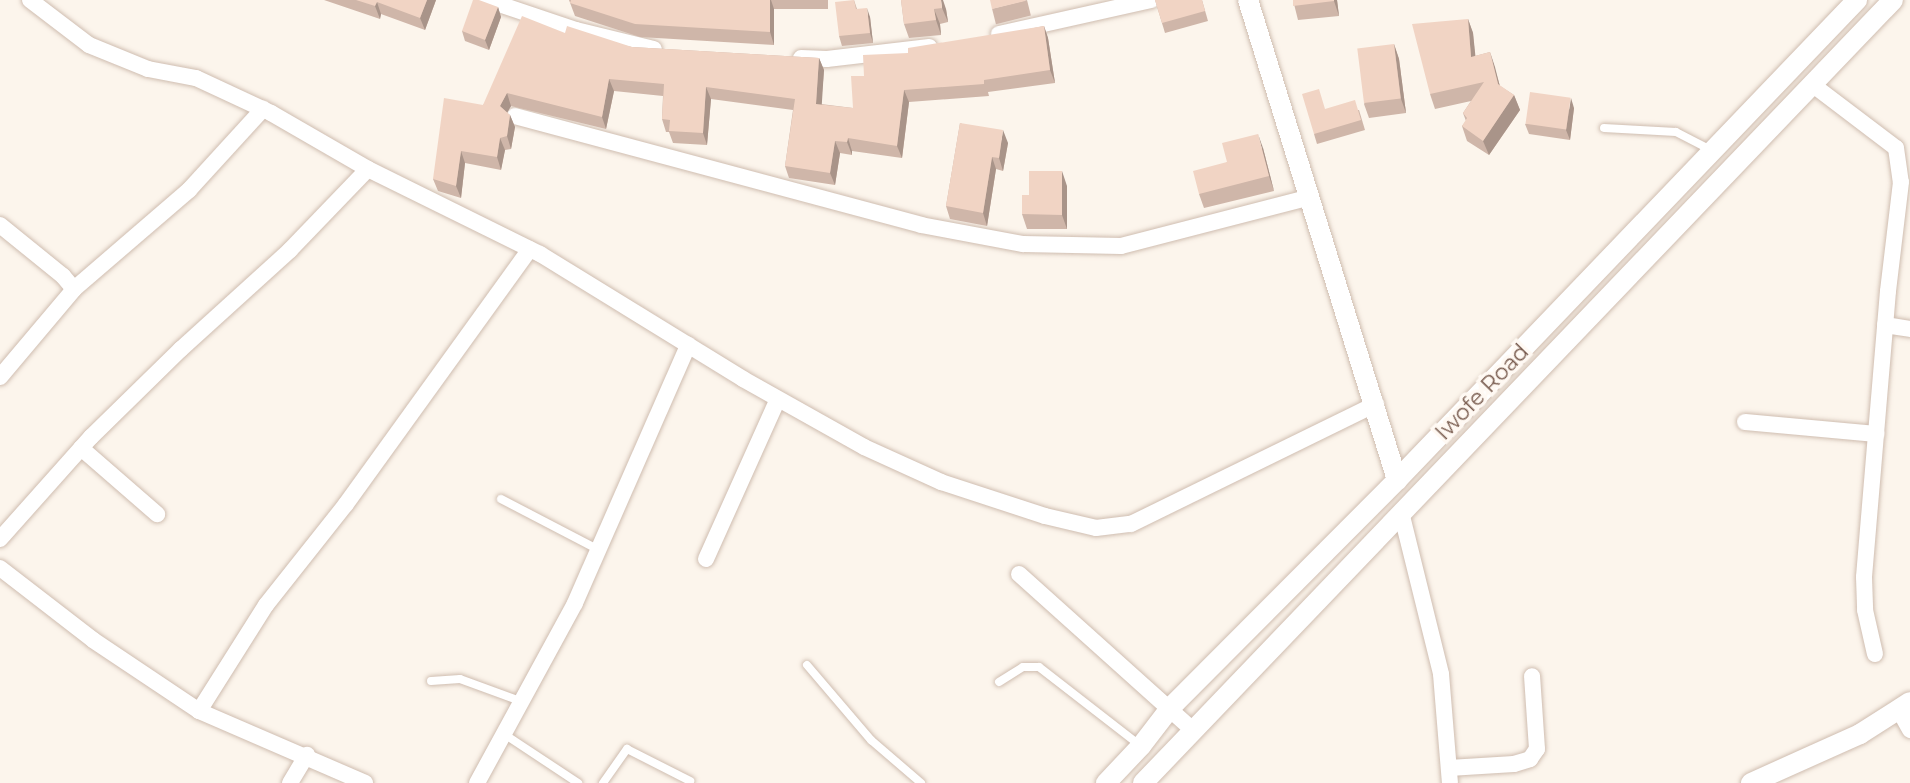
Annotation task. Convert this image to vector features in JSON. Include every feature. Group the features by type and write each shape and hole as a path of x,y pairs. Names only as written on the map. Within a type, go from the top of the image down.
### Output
{"street":[{"path":"30,0 89,45 148,69 196,78 263,109 368,169 530,249 778,399 864,447 941,482 1045,516 1096,528 1131,524 1376,404"},
{"path":"487,0 638,48 669,50"},
{"path":"987,37 1151,0"},
{"path":"1248,0 1376,404 1397,480"},
{"name":"Iwofe Road","path":"1143,783 1893,0"},
{"name":"Iwofe Road","path":"1106,783 1141,746 1171,707 1397,480 1713,151 1847,5"},
{"path":"779,57 827,59 943,45"},
{"path":"1813,85 1896,148 1903,148 1864,577 1868,632 1875,654"},
{"path":"2,370 74,289 189,190 263,109"},
{"path":"515,116 921,225 1023,244 1121,246 1311,197"},
{"path":"0,539 81,448 181,349 290,250 368,169"},
{"path":"0,225 63,276 74,289"},
{"path":"199,711 266,605 346,504 530,249"},
{"path":"1885,325 1910,329"},
{"path":"477,783 575,603 688,345"},
{"path":"706,559 778,399"},
{"path":"1745,422 1876,434"},
{"path":"81,448 157,514"},
{"path":"1401,512 1441,674 1449,776 1530,759 1537,749 1532,676"},
{"path":"0,568 93,640 199,711 307,755 365,783"},
{"path":"1019,574 1171,707 1194,731"},
{"path":"1756,782 1860,734 1905,706 1910,730"},
{"path":"290,783 307,755"}],"lane":[{"path":"1604,128 1676,132 1713,151"},
{"path":"501,499 600,550"},
{"path":"807,665 871,740 921,783"},
{"path":"999,682 1023,667 1039,667 1141,746"},
{"path":"431,681 460,679 520,701"},
{"path":"503,733 578,783"},
{"path":"603,783 627,749 690,781"}],"building":[{"path":"356,0 427,0 420,18 377,2 375,6"},
{"path":"473,0 498,7 485,40 462,31"},
{"path":"571,0 770,0 770,32 635,24 570,3"},
{"path":"854,0 856,9 867,8 870,33 839,36 835,2"},
{"path":"901,0 941,0 942,8 934,9 936,20 904,24"},
{"path":"990,0 1025,0 1025,1 992,9"},
{"path":"1155,0 1202,0 1205,11 1162,23"},
{"path":"1293,0 1334,0 1334,1 1293,6"},
{"path":"522,16 565,33 567,26 632,47 819,58 816,104 853,108 851,76 864,76 863,55 908,53 908,48 1044,26 1050,70 984,80 984,84 904,90 897,146 848,138 847,142 835,141 830,173 785,166 795,99 706,87 703,133 669,131 670,120 662,119 664,84 609,79 602,117 507,93 500,106 510,115 507,136 500,138 497,157 461,151 456,186 433,179 444,98 483,105"},
{"path":"1468,19 1471,57 1490,52 1498,84 1514,95 1483,141 1462,126 1467,118 1463,113 1484,82 1430,94 1412,24"},
{"path":"1394,44 1401,99 1364,103 1357,49"},
{"path":"1319,89 1325,109 1355,100 1361,120 1314,134 1302,94"},
{"path":"1530,92 1571,98 1566,129 1526,124"},
{"path":"960,123 1003,130 999,158 992,157 983,213 946,206"},
{"path":"1258,134 1269,176 1199,194 1193,171 1227,162 1222,143"},
{"path":"1029,171 1062,171 1062,215 1022,214 1022,195 1029,195"}]}
